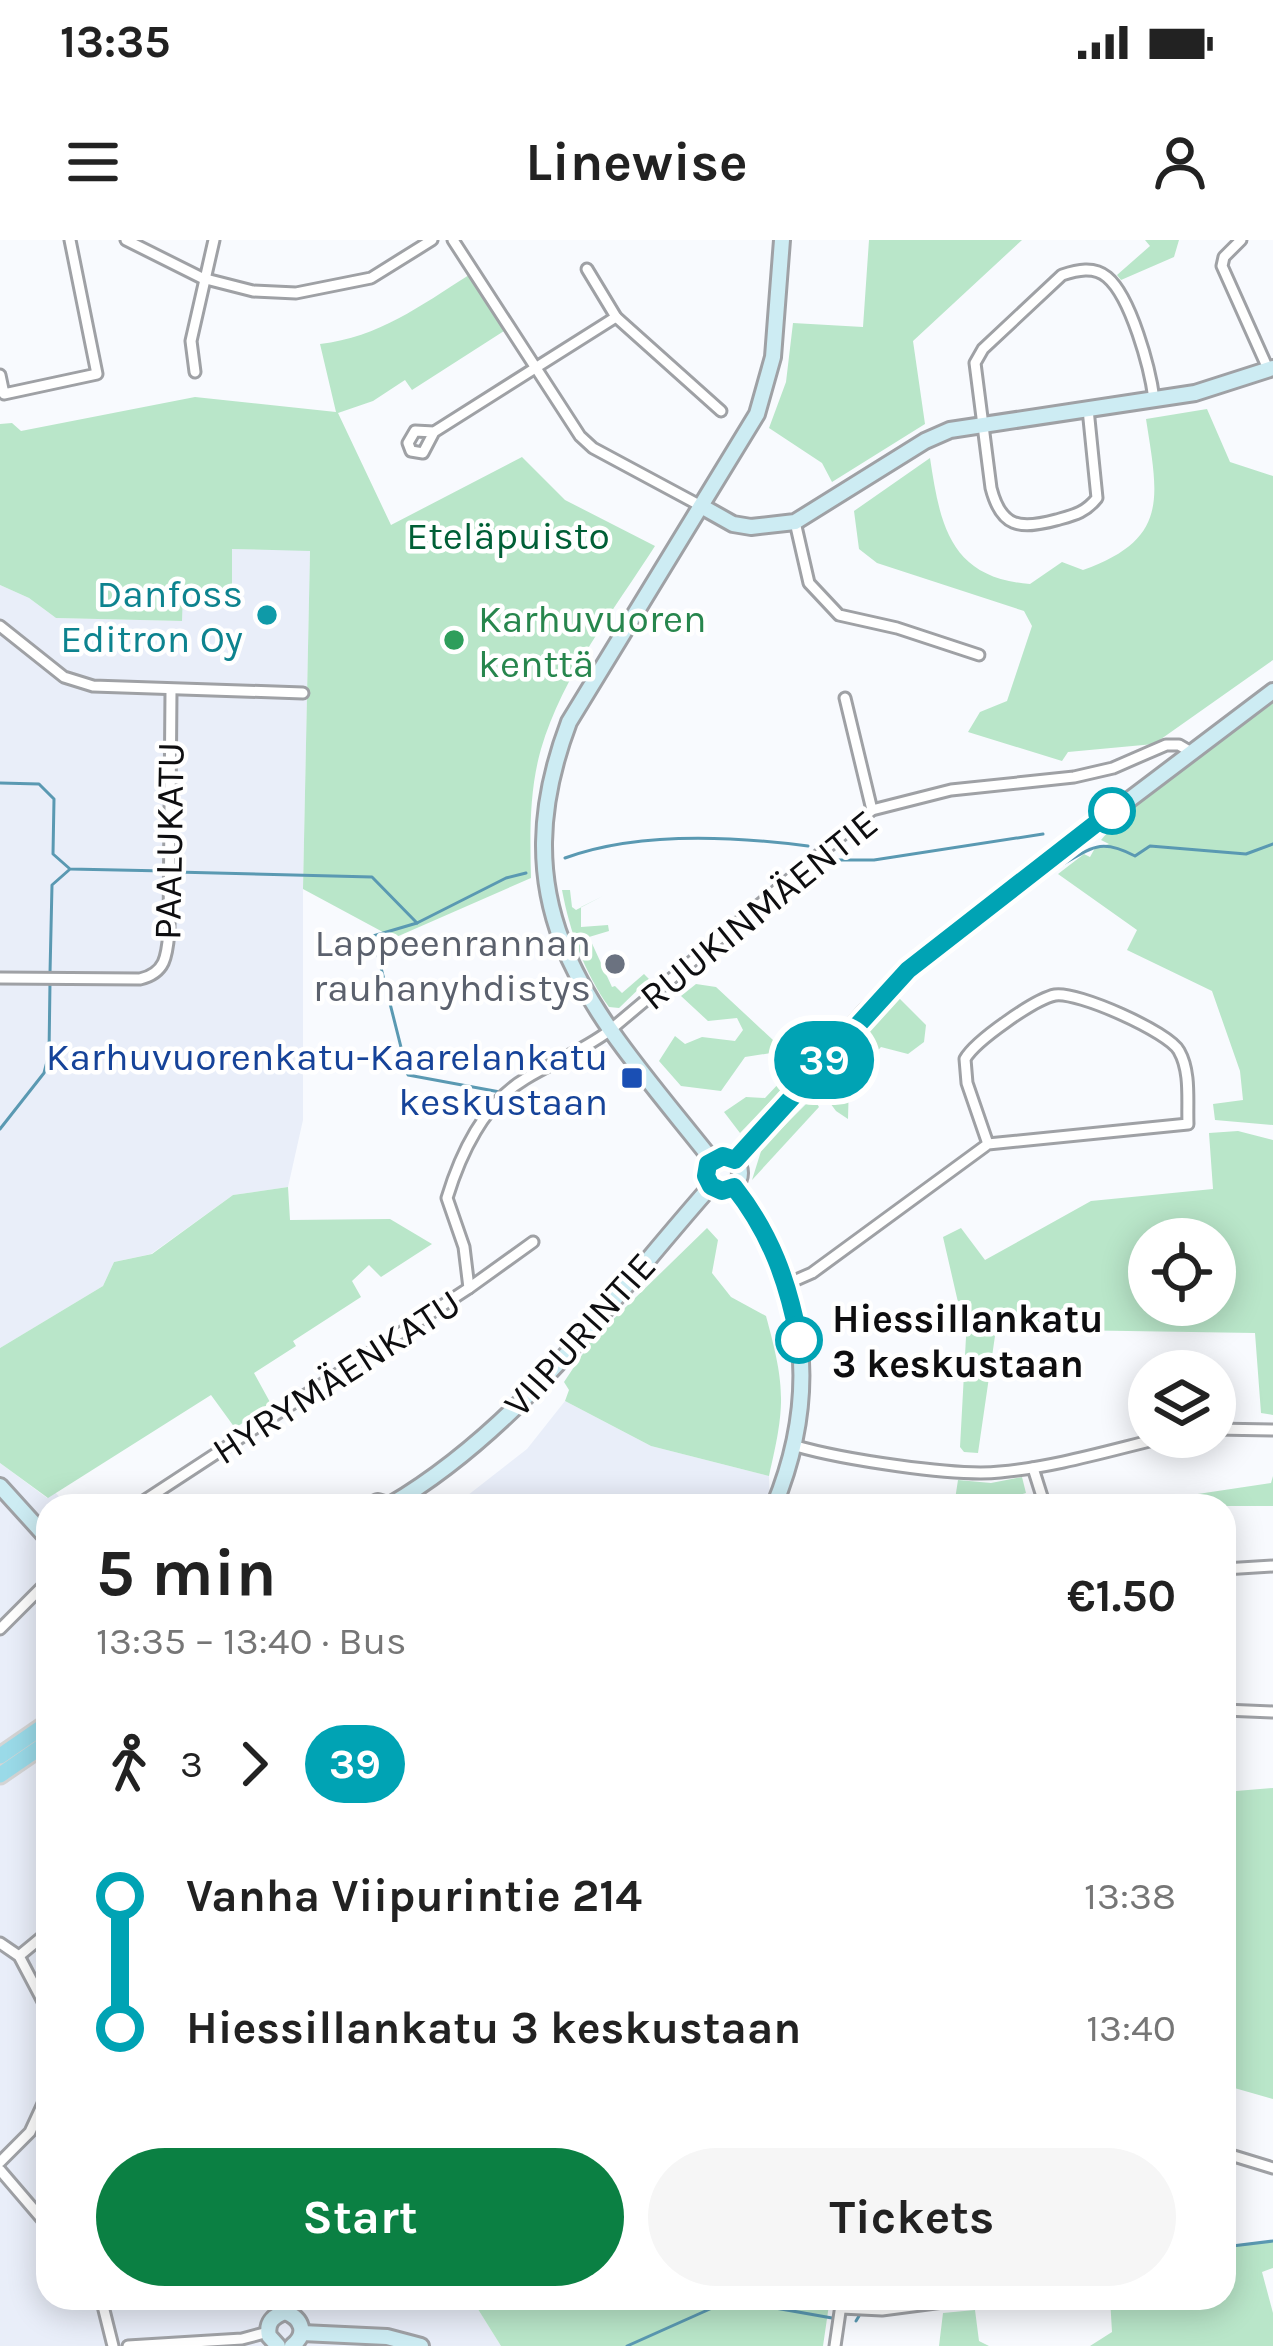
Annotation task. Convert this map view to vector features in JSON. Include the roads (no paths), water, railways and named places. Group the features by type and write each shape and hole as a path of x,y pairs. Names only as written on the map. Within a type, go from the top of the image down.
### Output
{"main road":[{"path":"0,1756 36,1731"},
{"path":"0,1775 36,1750"}],"street":[{"path":"0,375 4,394 97,374 70,240"},
{"path":"127,240 202,278 253,291 329,289 371,278 432,240"},
{"path":"195,372 190,341 214,240"},
{"path":"453,240 571,425 592,448 733,524 751,527 795,521 950,430 1217,388 1271,369 1222,266 1224,257 1241,240"},
{"path":"712,1160 609,1030 578,982 555,925 544,855 549,787 569,722 746,434 766,388 773,357 782,240"},
{"path":"587,269 616,317 721,411"},
{"path":"1088,409 1097,498 1086,511 1024,526 1005,519 996,507 975,374 982,349 1062,274 1077,269 1109,278 1146,354 1154,399"},
{"path":"434,432 616,317"},
{"path":"795,521 809,583 839,615 979,655"},
{"path":"0,626 64,677 93,686 303,693"},
{"name":"PAALUKATU","path":"0,978 140,979 162,967 169,932 171,691"},
{"path":"735,1160 867,1010 920,959 1273,691"},
{"path":"845,698 872,810"},
{"name":"RUUKINMÄENTIE","path":"469,1288 464,1247 447,1198 466,1147 494,1107 520,1081 586,1048 609,1030 872,810 951,790 1074,777 1113,768 1166,745 1192,752"},
{"path":"787,1284 812,1274 988,1144 1188,1124 1186,1067 1178,1047 1150,1029 1077,997 1058,994 976,1044 965,1059 967,1083 988,1144"},
{"path":"723,1156 735,1160 740,1176 734,1187 722,1191 711,1186 706,1176 712,1160 723,1156"},
{"name":"VIIPURINTIE","path":"408,1494 439,1474 516,1406 711,1186"},
{"path":"734,1187 766,1231 787,1284 802,1367 803,1403 796,1446 778,1494"},
{"name":"HYRYMÄENKATU","path":"154,1494 533,1242"},
{"path":"1236,1430 1273,1430"},
{"path":"796,1446 964,1472 1033,1468 1128,1446"},
{"path":"1033,1468 1041,1494"},
{"name":"VIIPURINTIE","path":"422,1494 439,1474"},
{"path":"0,1486 36,1525"},
{"path":"17,1504 36,1535"},
{"path":"1236,1568 1273,1566"},
{"path":"0,1629 36,1593"},
{"path":"1236,1710 1273,1712"},
{"path":"19,1956 36,1942"},
{"path":"0,1943 19,1956 36,1988"},
{"path":"36,2119 0,2166 36,2211"},
{"path":"1236,2157 1273,2168"},
{"path":"104,2310 113,2346"},
{"path":"268,2332 280,2310"},
{"path":"290,2310 298,2319 297,2340 388,2338 422,2346"},
{"path":"835,2346 840,2310"},
{"path":"128,2346 242,2339 268,2332"},
{"path":"268,2332 278,2346"}],"waterway":[{"path":"0,783 39,784 54,799 53,854 70,869 165,871"},
{"path":"829,860 874,860 1043,834"},
{"path":"565,858 623,843 685,838 808,846"},
{"path":"1063,864 1098,847 1135,856 1150,846 1246,854 1273,844"},
{"path":"50,973 52,885 69,870"},
{"path":"175,872 372,877 417,923 506,878 526,873"},
{"path":"417,923 373,936 408,1075 500,1092"},
{"path":"0,1129 44,1073 49,1054 50,982"},
{"path":"1236,2246 1273,2241"},
{"path":"627,2346 708,2310"},
{"path":"787,2310 832,2318"},
{"path":"856,2321 859,2316"}],"place":[{"name":"Danfoss Editron Oy","path":"267,615"},
{"name":"Karhuvuoren kenttä","path":"454,640"},
{"name":"Lappeenrannan rauhanyhdistys","path":"615,964"},
{"name":"Karhuvuorenkatu-Kaarelankatu keskustaan","path":"632,1078"},
{"name":"Hiessillankatu 3 keskustaan","path":"799,1340"}],"park label":[{"name":"Eteläpuisto","path":"508,535"}]}
